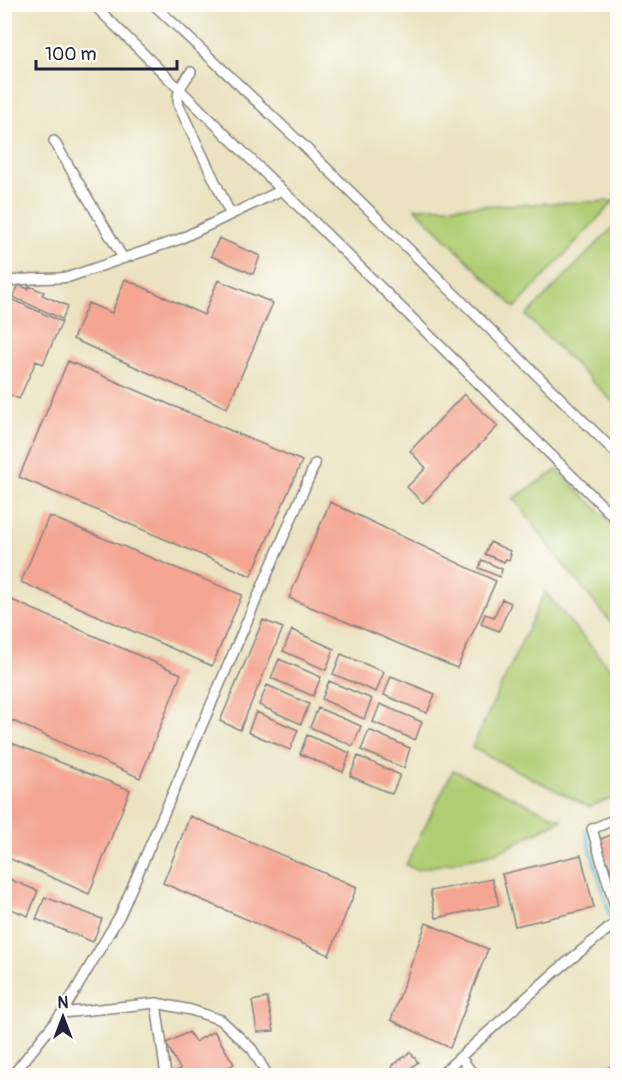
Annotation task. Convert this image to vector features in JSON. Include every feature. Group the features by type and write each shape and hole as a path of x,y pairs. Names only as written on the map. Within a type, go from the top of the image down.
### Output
{"street":[{"path":"93,4 618,521"},
{"path":"153,4 303,145 618,455"},
{"path":"191,72 180,88 177,98 179,106 231,214"},
{"path":"54,141 123,258"},
{"path":"4,283 18,278 69,277 180,239 282,190"},
{"path":"12,1076 62,1013 120,915 315,464"},
{"path":"440,1076 555,972 618,919 592,829 618,818"},
{"path":"62,1013 156,1003 191,1010 220,1020 252,1049 268,1076"},
{"path":"156,1003 166,1076"},
{"path":"460,1057 475,1076"},
{"path":"607,1076 618,1066"}],"green space":[{"path":"614,201 515,308 415,208"},
{"path":"617,223 617,406 526,316"},
{"path":"557,470 617,528 617,630 557,557 514,498"},
{"path":"545,592 617,677 617,796 589,807 472,748"},
{"path":"453,770 562,820 496,853 416,870 406,865"}],"building":[{"path":"4,68 10,75 4,80"},
{"path":"219,238 260,256 253,274 211,256"},
{"path":"125,279 204,315 218,280 273,303 227,408 73,339 88,303 112,313"},
{"path":"19,285 44,292 42,295 68,306 62,319 13,297"},
{"path":"4,296 62,322 43,364 36,361 19,399 4,392"},
{"path":"68,361 302,461 251,576 19,477"},
{"path":"464,394 498,426 423,503 407,487 426,468 410,451"},
{"path":"330,502 496,581 457,668 289,598"},
{"path":"49,516 242,595 212,666 21,582"},
{"path":"490,542 510,551 509,560 506,559 504,562 485,554"},
{"path":"482,560 502,569 500,577 479,568"},
{"path":"502,599 511,603 499,631 481,624 485,614 494,617"},
{"path":"12,600 181,674 140,778 4,717 4,618"},
{"path":"263,620 283,628 240,730 220,721"},
{"path":"292,630 334,649 326,670 283,651"},
{"path":"341,654 384,672 376,692 333,674"},
{"path":"279,659 321,677 313,696 271,678"},
{"path":"391,676 435,694 427,713 384,695"},
{"path":"329,681 372,699 364,719 322,699"},
{"path":"267,685 309,704 301,724 259,705"},
{"path":"380,704 422,722 415,740 373,722"},
{"path":"318,708 361,726 353,746 310,727"},
{"path":"256,712 298,730 290,750 248,732"},
{"path":"369,730 410,748 404,768 361,750"},
{"path":"307,735 350,753 343,772 300,754"},
{"path":"4,740 130,790 89,894 4,856"},
{"path":"358,756 400,775 392,794 350,776"},
{"path":"190,816 357,887 329,955 163,883"},
{"path":"611,835 618,851 618,881 616,882 598,840"},
{"path":"581,855 594,908 515,926 502,874"},
{"path":"4,877 38,891 28,916 4,906"},
{"path":"492,879 499,905 436,918 430,891"},
{"path":"45,897 102,919 93,942 36,919"},
{"path":"426,923 488,949 450,1048 391,1020"},
{"path":"267,998 274,1031 257,1032 252,1001"},
{"path":"214,1031 234,1064 212,1076 176,1076 174,1072 180,1069 166,1043 189,1032 195,1042"},
{"path":"410,1052 418,1062 400,1076 392,1066"}],"waterway":[{"path":"585,830 610,916"},
{"path":"615,933 618,942"}]}
